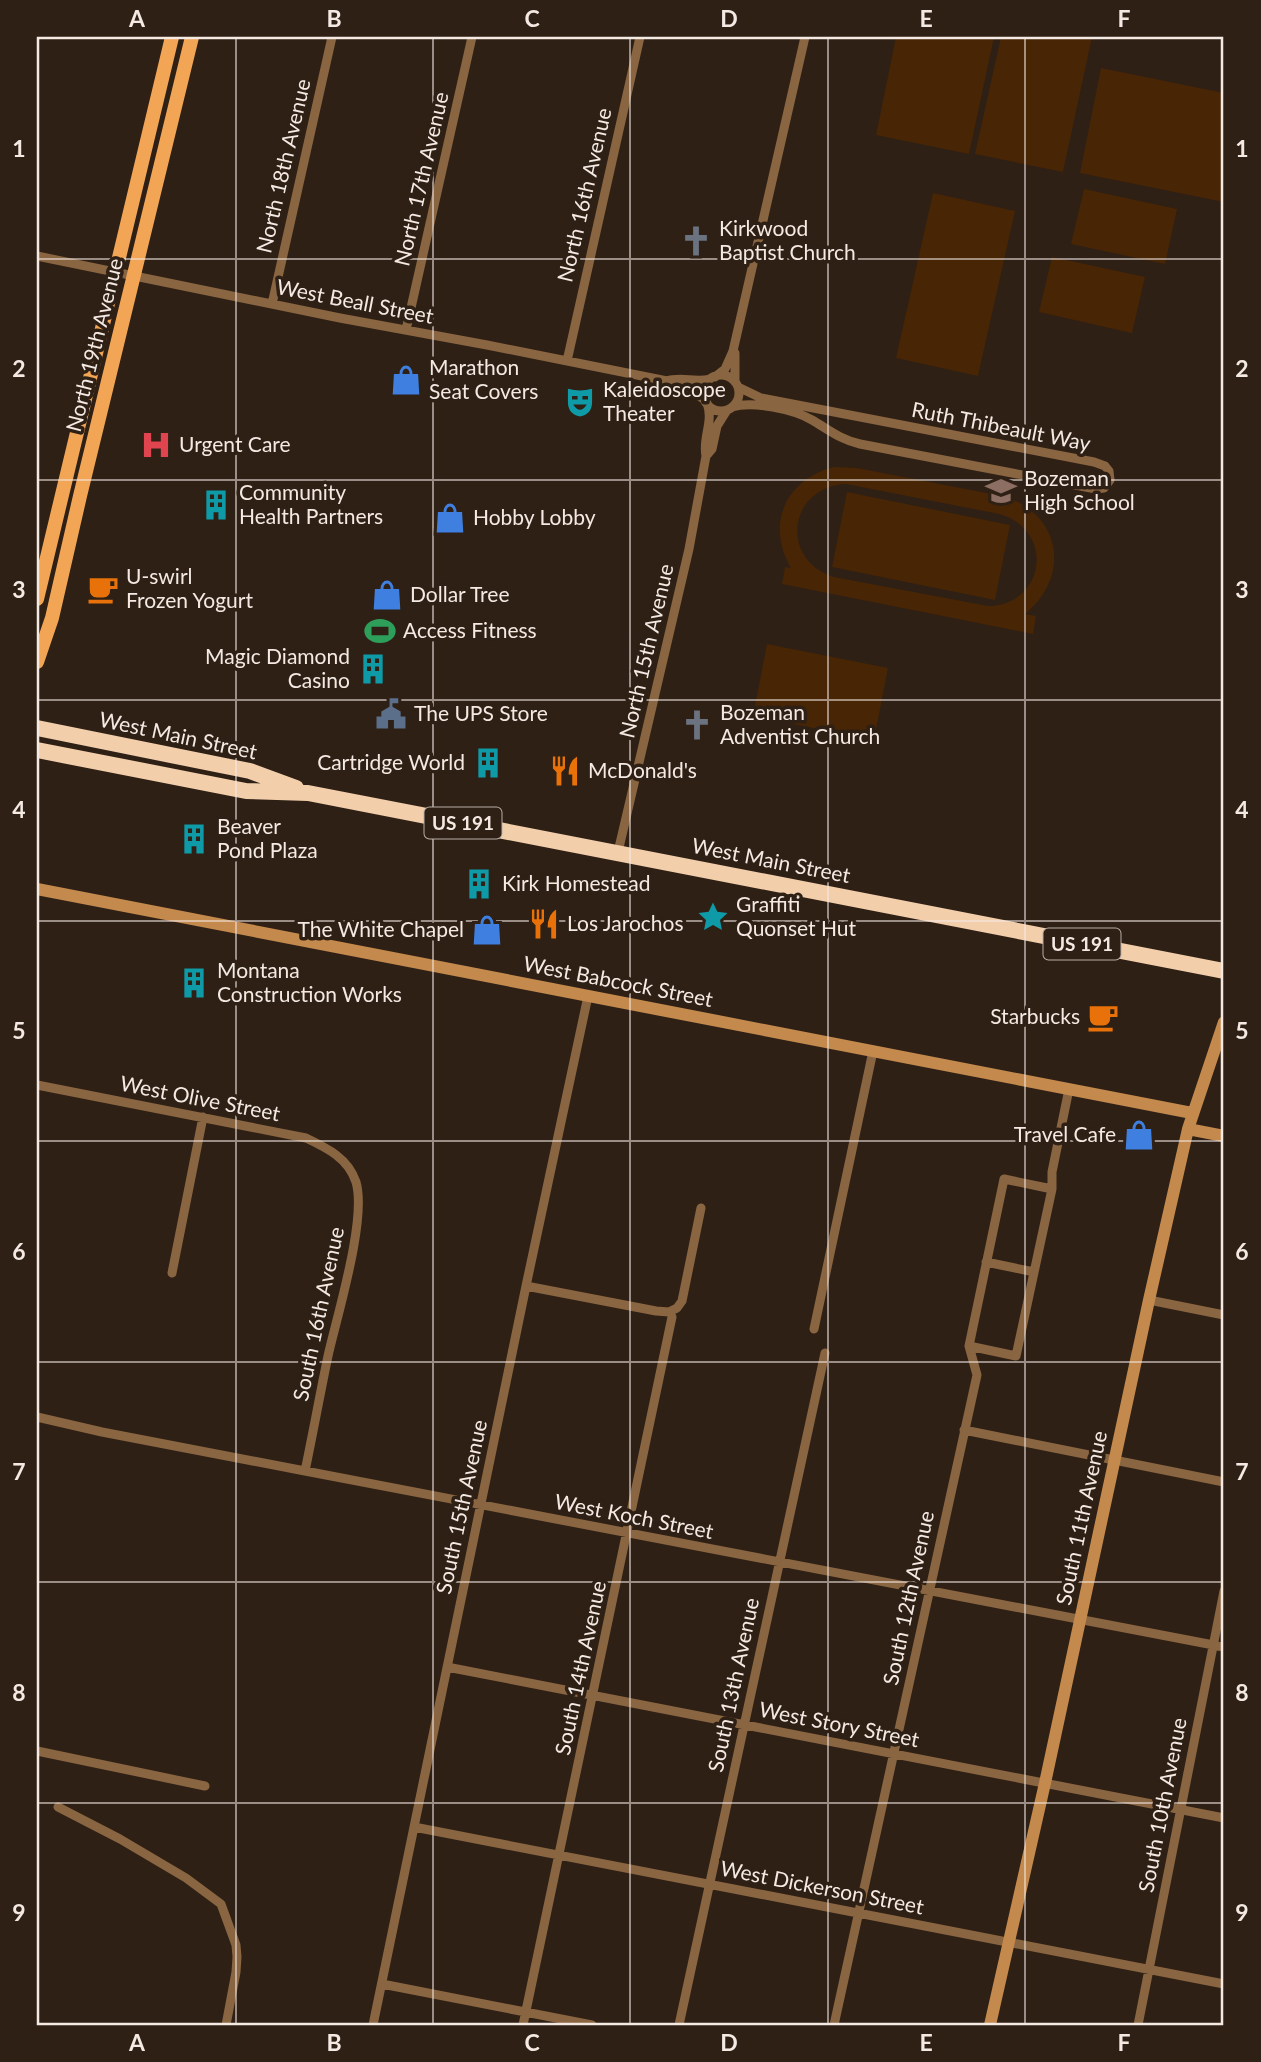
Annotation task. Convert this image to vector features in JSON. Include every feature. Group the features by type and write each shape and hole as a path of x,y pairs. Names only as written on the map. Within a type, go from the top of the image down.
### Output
{"highway":[{"name":"West Main Street","path":"37,728 250,771 308,793"},
{"name":"West Main Street","path":"37,750 246,791 308,793 1224,971"}],"main road":[{"name":"North 19th Avenue","path":"37,599 172,37"},
{"name":"North 19th Avenue","path":"37,662 52,618 192,37"}],"street":[{"name":"North 18th Avenue","path":"272,304 332,37"},
{"name":"North 17th Avenue","path":"406,330 472,37"},
{"name":"North 16th Avenue","path":"566,361 640,37"},
{"path":"736,340 738,397 730,408 715,409 706,401 704,390 712,378 725,369 736,340 805,37"},
{"name":"West Beall Street","path":"37,256 667,381 674,379 696,382 712,378"},
{"path":"712,378 726,376 736,384"},
{"name":"West Beall Street","path":"667,381 673,386 694,392 706,401"},
{"name":"Ruth Thibeault Way","path":"730,408 752,405 799,414 841,439 860,444 1096,489 1104,488 1110,480 1105,466 1094,463 761,398 752,396 736,384"},
{"name":"North 15th Avenue","path":"618,852 689,549 706,456 704,447 710,416 706,401"},
{"name":"North 15th Avenue","path":"706,456 712,449 717,426 730,408"},
{"name":"West Babcock Street","path":"37,888 1192,1114"},
{"name":"South 15th Avenue","path":"373,2025 588,996"},
{"name":"South 11th Avenue","path":"990,2025 1188,1129 1224,1022"},
{"path":"814,1329 873,1051"},
{"name":"West Olive Street","path":"37,1085 306,1138 331,1149 347,1166"},
{"path":"969,1346 1016,1356 1052,1189 1052,1172 1069,1089"},
{"path":"173,1273 203,1117"},
{"path":"1188,1129 1224,1136"},
{"name":"South 16th Avenue","path":"305,1472 359,1212 356,1183 347,1166"},
{"name":"South 12th Avenue","path":"834,2025 976,1375 969,1346 1004,1179 1052,1189"},
{"path":"526,1286 669,1312 677,1308 682,1301 701,1208"},
{"path":"986,1262 1034,1272"},
{"path":"1149,1300 1224,1315"},
{"name":"South 14th Avenue","path":"523,2025 672,1317"},
{"name":"South 13th Avenue","path":"679,2025 825,1353"},
{"name":"West Koch Street","path":"37,1417 305,1472 1224,1647"},
{"path":"964,1430 1224,1482"},
{"name":"South 10th Avenue","path":"1138,2025 1224,1591"},
{"name":"West Story Street","path":"447,1667 1224,1818"},
{"path":"37,1751 205,1786"},
{"path":"58,1807 186,1878 221,1904 236,1945 237,1957 226,2025"},
{"name":"West Dickerson Street","path":"414,1827 1224,1984"},
{"path":"382,1984 592,2025"}],"shaded area":[{"path":"896,37 994,37 969,154 876,135"},
{"path":"1001,37 1092,37 1063,172 975,154"},
{"path":"1101,68 1224,93 1224,202 1080,173"},
{"path":"1084,189 1177,209 1165,264 1071,244"},
{"path":"933,193 1015,211 978,376 896,358"},
{"path":"1052,257 1145,277 1132,333 1039,312"},
{"path":"834,467 857,468 1002,496 1022,504 1037,516 1048,530 1053,547 1054,564 1050,582 1040,599 1025,614 1036,616 1033,634 782,584 785,567 791,568 783,552 780,535 785,505 803,482","holes":["846,484 999,514 1017,522 1029,535 1035,549 1036,565 1032,580 1022,593 1007,602 988,606 834,577 816,568 805,556 798,541 802,510 812,497 827,488"]},
{"path":"847,492 1010,525 995,600 832,567"},
{"path":"767,644 888,668 874,740 753,716"}],"place":[{"name":"Kirkwood Baptist Church","path":"696,241"},
{"name":"Marathon Seat Covers","path":"406,380"},
{"name":"Kaleidoscope Theater","path":"580,402"},
{"name":"Urgent Care","path":"156,445"},
{"name":"Bozeman High School","path":"1001,491"},
{"name":"Community Health Partners","path":"216,505"},
{"name":"Hobby Lobby","path":"450,518"},
{"name":"U-swirl Frozen Yogurt","path":"103,589"},
{"name":"Dollar Tree","path":"387,595"},
{"name":"Access Fitness","path":"380,631"},
{"name":"Magic Diamond Casino","path":"373,669"},
{"name":"The UPS Store","path":"391,714"},
{"name":"Bozeman Adventist Church","path":"697,725"},
{"name":"Cartridge World","path":"488,763"},
{"name":"McDonald's","path":"565,771"},
{"name":"Beaver Pond Plaza","path":"194,839"},
{"name":"Kirk Homestead","path":"479,884"},
{"name":"Graffiti Quonset Hut","path":"713,917"},
{"name":"Los Jarochos","path":"544,924"},
{"name":"The White Chapel","path":"487,930"},
{"name":"Montana Construction Works","path":"194,983"},
{"name":"Starbucks","path":"1103,1017"},
{"name":"Travel Cafe","path":"1139,1135"}]}
